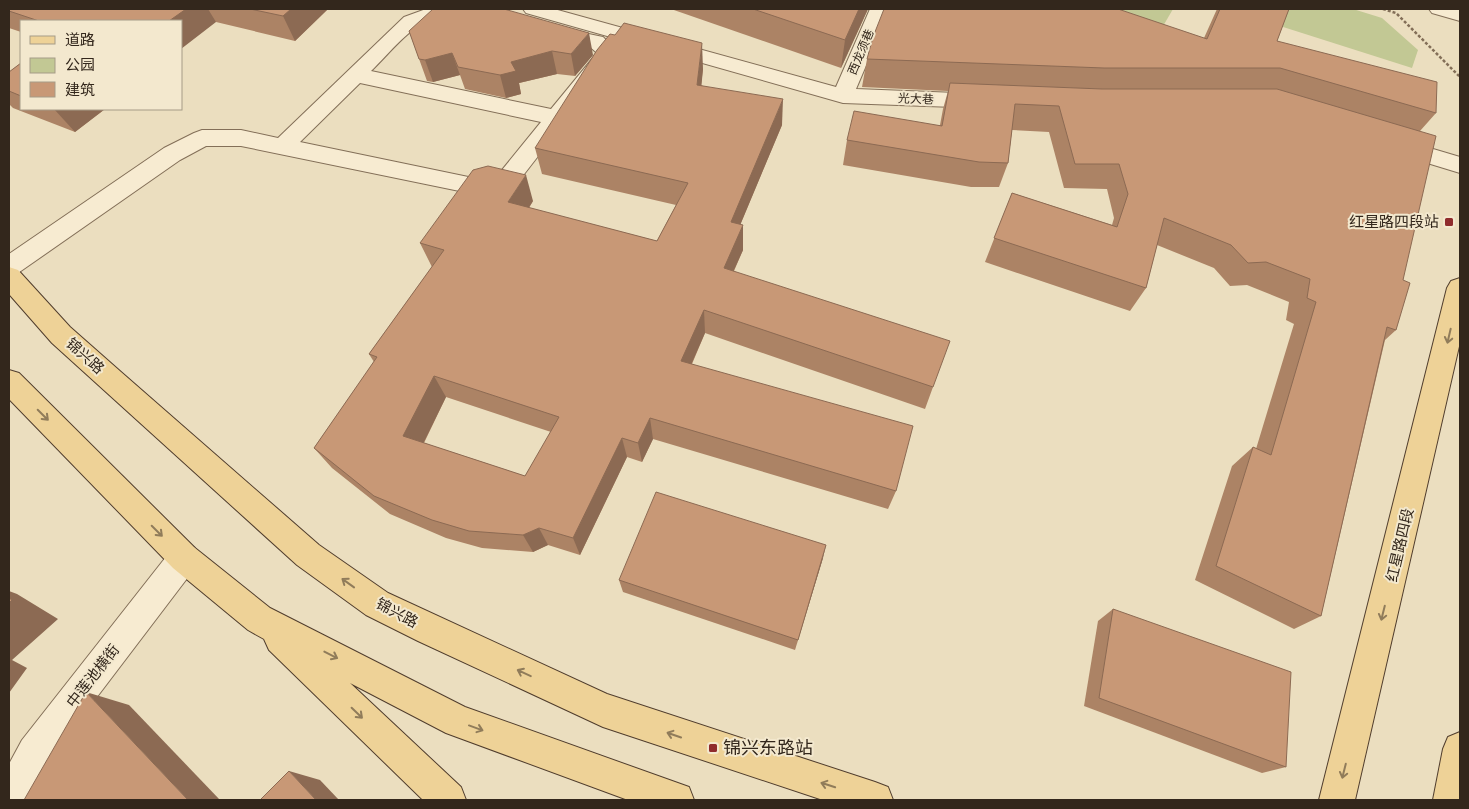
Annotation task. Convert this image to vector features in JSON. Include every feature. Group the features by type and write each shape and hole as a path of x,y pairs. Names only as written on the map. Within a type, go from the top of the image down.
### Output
{"main road":[{"name":"锦兴路","path":"9,277 61,335 118,387 308,555 376,604 602,710 875,800"},
{"name":"红星路四段","path":"1337,800 1460,288"},
{"path":"9,381 184,558 259,619 448,800"},
{"path":"259,619 458,721 676,800"},
{"path":"1452,800 1460,749"}],"street":[{"name":"西龙须巷","path":"843,96 880,9"},
{"path":"1439,9 1460,15"},
{"path":"282,147 411,21 419,17 448,10 485,18"},
{"name":"光大巷","path":"527,17 843,96 1002,102"},
{"path":"9,266 172,154 202,138 241,138 479,187 510,176 558,118 608,52 596,41 527,17"},
{"path":"356,75 558,118"},
{"path":"1375,139 1460,165"},
{"name":"中莲池横街","path":"9,799 34,752 184,558"}],"path":[{"path":"1383,9 1396,13 1460,77"}],"green space":[{"path":"1086,9 1173,9 1159,33"},
{"path":"1266,9 1353,9 1382,18 1418,50 1412,68 1280,26"}],"building":[{"path":"9,9 186,9 170,20 36,20 9,11"},
{"path":"250,9 291,9 283,16"},
{"path":"433,9 504,9 589,33 571,54 552,51 511,62 516,71 500,75 458,67 452,53 425,60 419,59 409,31"},
{"path":"753,9 859,9 845,40"},
{"path":"884,9 1118,9 1207,39 1220,9 1289,9 1277,41 1437,82 1436,113 1280,68 1104,68 867,59"},
{"path":"624,23 702,43 697,85 783,99 731,222 743,225 724,268 950,341 933,387 704,310 681,361 913,426 896,491 650,418 638,443 622,438 573,538 539,528 523,535 469,531 432,520 374,496 314,448 377,357 369,354 444,250 420,243 473,170 488,166 526,175 508,202 657,241 688,183 535,148 597,50 610,34 615,35","holes":["434,376 559,417 525,476 403,436"]},
{"path":"20,64 20,96 9,91 9,72"},
{"path":"950,83 1102,89 1277,89 1436,136 1403,280 1410,283 1396,330 1387,327 1321,616 1216,566 1253,447 1271,455 1316,302 1307,298 1310,279 1266,262 1248,263 1231,245 1164,218 1146,288 994,238 1012,193 1117,227 1128,194 1119,164 1075,164 1059,106 1015,104 1008,163 979,162 847,140 854,111 942,126"},
{"path":"656,492 826,545 798,640 619,580"},
{"path":"1113,609 1291,672 1286,767 1099,698"},
{"path":"86,692 188,800 24,800"},
{"path":"289,771 316,800 260,800"}],"place":[{"name":"红星路四段站","path":"1449,222"},
{"name":"锦兴东路站","path":"713,748"}]}
